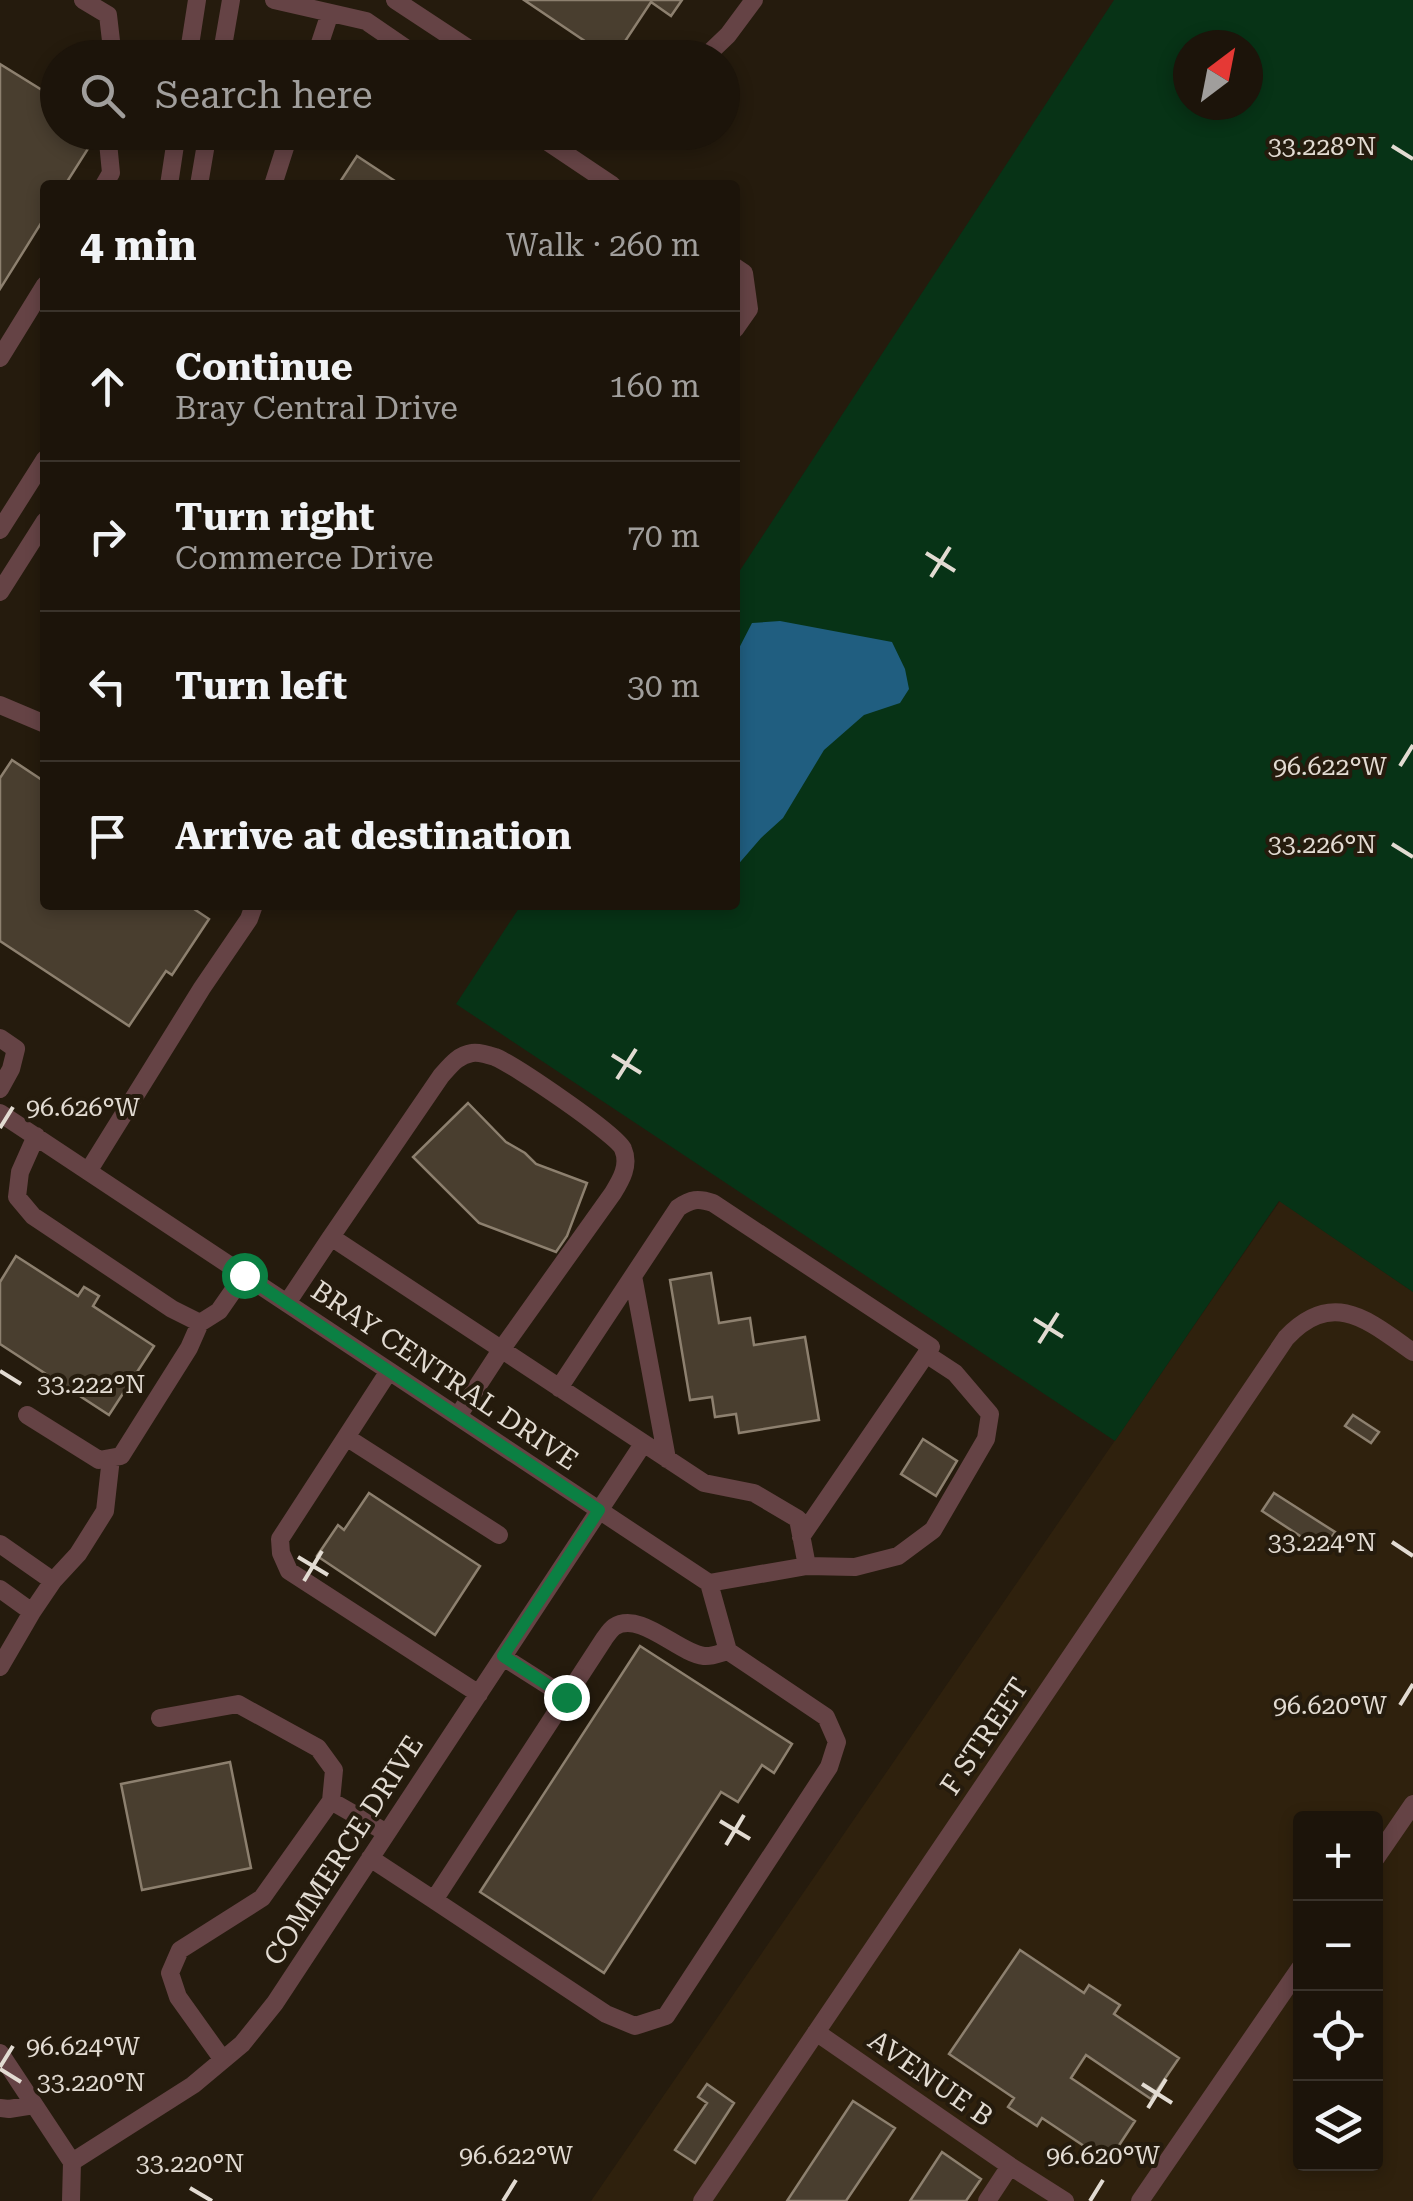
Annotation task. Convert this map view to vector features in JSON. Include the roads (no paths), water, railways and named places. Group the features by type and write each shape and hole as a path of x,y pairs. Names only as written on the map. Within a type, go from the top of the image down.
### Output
{"street":[{"path":"83,0 108,16 111,40"},
{"path":"191,40 197,0"},
{"path":"224,40 230,0"},
{"path":"274,0 366,21 394,40"},
{"path":"395,0 455,40"},
{"path":"724,40 754,0"},
{"path":"321,40 330,13"},
{"path":"107,180 111,173 108,150"},
{"path":"169,180 173,150"},
{"path":"200,180 205,150"},
{"path":"275,180 284,150"},
{"path":"560,150 605,180"},
{"path":"740,270 744,273 748,309 740,321"},
{"path":"0,358 40,294"},
{"path":"0,530 40,467"},
{"path":"0,592 40,529"},
{"path":"0,705 40,722"},
{"path":"88,1170 252,910"},
{"path":"0,1038 16,1049 0,1089"},
{"path":"287,1303 441,1076 458,1058 474,1052 497,1058 600,1126 622,1145 626,1160 622,1176 458,1416"},
{"name":"BRAY CENTRAL DRIVE","path":"0,1113 709,1583"},
{"path":"36,1136 20,1172 18,1197 33,1216 172,1309 200,1323"},
{"path":"559,1388 678,1208 691,1200 713,1202 931,1347 801,1537"},
{"path":"331,1237 704,1483 754,1494 798,1519 807,1566"},
{"path":"27,1415 99,1460 121,1456 189,1348 200,1323 219,1311 244,1275"},
{"path":"633,1276 667,1459"},
{"name":"F STREET","path":"702,2201 1286,1338 1302,1322 1332,1311 1355,1314 1413,1352"},
{"path":"370,1858 606,2014 635,2026 666,2016 829,1767 837,1742 826,1717 728,1651 709,1583 807,1566 855,1567 898,1556 934,1530 986,1439 990,1414 955,1374 926,1354"},
{"path":"388,1370 280,1539 281,1553 288,1570 479,1694"},
{"path":"346,1436 499,1535"},
{"name":"COMMERCE DRIVE","path":"72,2162 194,2085 242,2044 275,2003 643,1444"},
{"path":"0,1667 32,1612 78,1554 105,1511 111,1458"},
{"path":"0,1544 53,1581"},
{"path":"0,1589 32,1612"},
{"path":"434,1900 615,1626 642,1626 704,1656 728,1651"},
{"path":"503,1656 566,1697"},
{"path":"160,1718 238,1704 318,1748 334,1770 331,1801 262,1898 180,1950 170,1973 178,1997 222,2060"},
{"path":"331,1801 387,1833"},
{"path":"1383,1848 1413,1804"},
{"path":"1140,2201 1293,1978"},
{"name":"AVENUE B","path":"816,2032 1065,2201"},
{"path":"0,2053 72,2162 71,2201"},
{"path":"0,2108 9,2110 34,2104"},
{"path":"986,2201 1010,2166"}],"water":[{"path":"780,621 892,642 905,669 909,689 900,703 864,715 824,750 783,818 740,862 740,646 752,623"}]}
